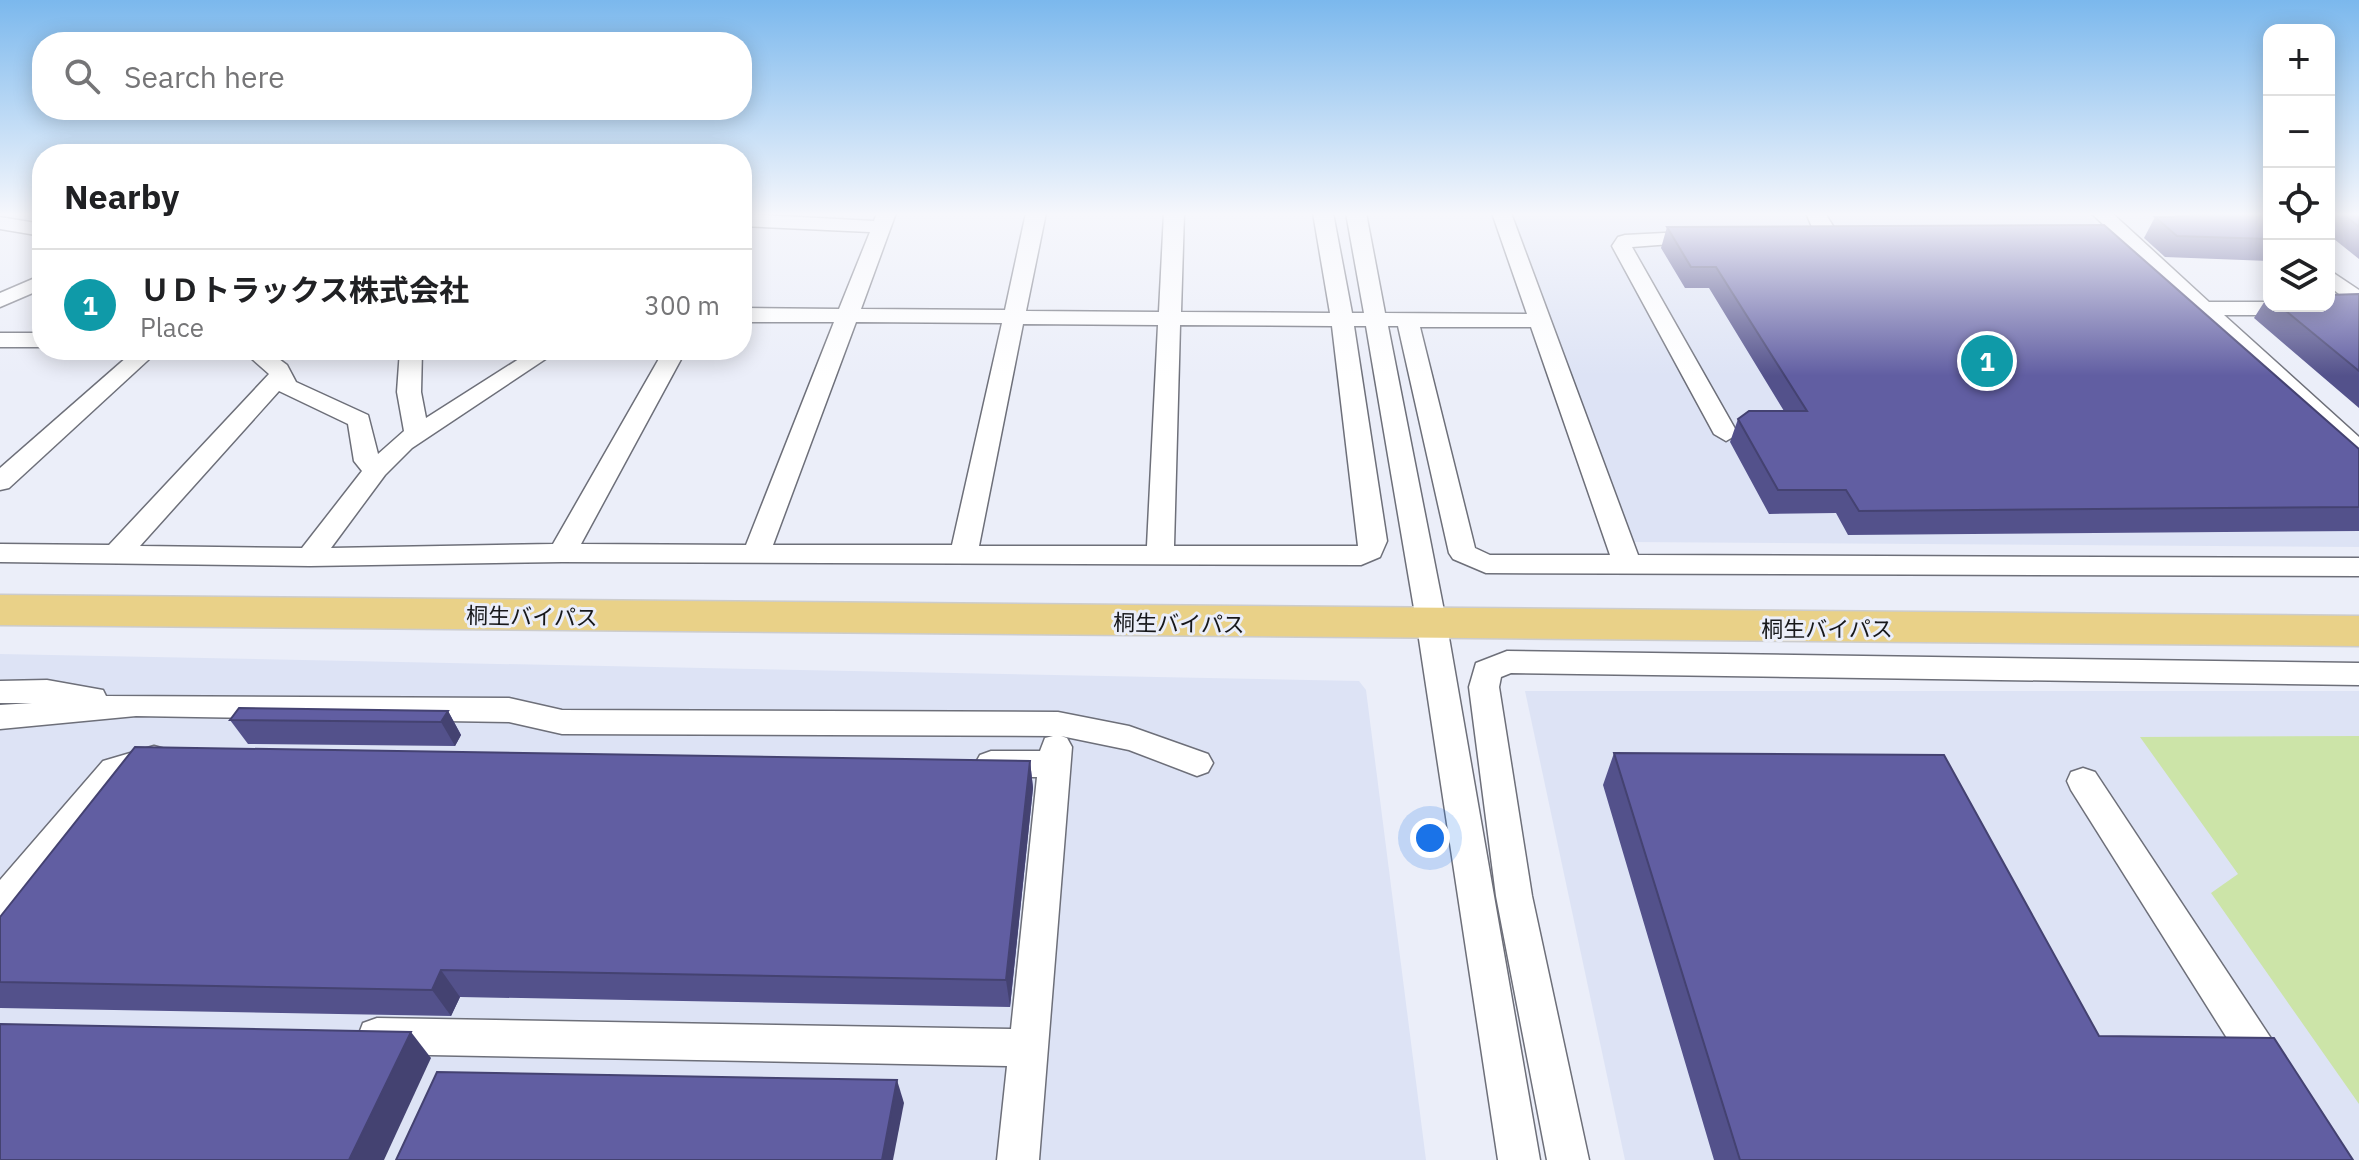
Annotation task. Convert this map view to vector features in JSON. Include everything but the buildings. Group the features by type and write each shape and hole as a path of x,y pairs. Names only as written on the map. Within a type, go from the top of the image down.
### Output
{"highway":[{"name":"桐生バイパス","path":"0,585 2359,631"},
{"name":"桐生バイパス","path":"0,610 1429,611 2359,606"}],"street":[{"path":"756,555 865,267"},
{"path":"963,557 1025,267"},
{"path":"1160,557 1172,267"},
{"path":"0,553 310,557 562,553 1349,557 1370,551 1373,541 1333,267"},
{"path":"1366,267 1429,611 1519,1160"},
{"path":"1521,267 1627,564"},
{"path":"1634,267 1726,434"},
{"path":"2159,267 2359,450"},
{"path":"2335,281 2359,300"},
{"path":"0,301 32,286"},
{"path":"2204,308 2359,309"},
{"path":"752,315 1540,321"},
{"path":"1407,320 1463,553 1486,564 2359,567"},
{"path":"0,340 32,340"},
{"path":"0,482 137,360"},
{"path":"264,360 281,375 286,386 359,420 367,461 376,470"},
{"path":"411,360 409,392 417,433"},
{"path":"310,557 376,470 417,433 532,360"},
{"path":"562,553 669,360"},
{"path":"116,555 281,375"},
{"path":"1568,1160 1514,896 1484,687 1487,671 1493,666 1507,662 2359,674"},
{"path":"0,692 47,691 136,705"},
{"path":"0,717 136,705 509,710 562,722 1058,724 1125,735 1163,746 1197,763"},
{"path":"1018,1160 1058,724"},
{"path":"0,906 114,770 150,758 182,758"},
{"path":"960,764 1054,764"},
{"path":"2083,781 2285,1095"},
{"path":"348,1036 1028,1048"}],"shaded area":[{"path":"1529,267 2144,267 2359,462 2359,547 1630,542"},
{"path":"0,654 1359,681 1366,690 1426,1160 0,1160"},
{"path":"1525,691 2359,691 2359,1160 1625,1160"}],"green space":[{"path":"2359,736 2359,1104 2211,893 2238,874 2140,737"}],"place":[{"name":"ＵＤトラックス株式会社","path":"1987,361"}]}
